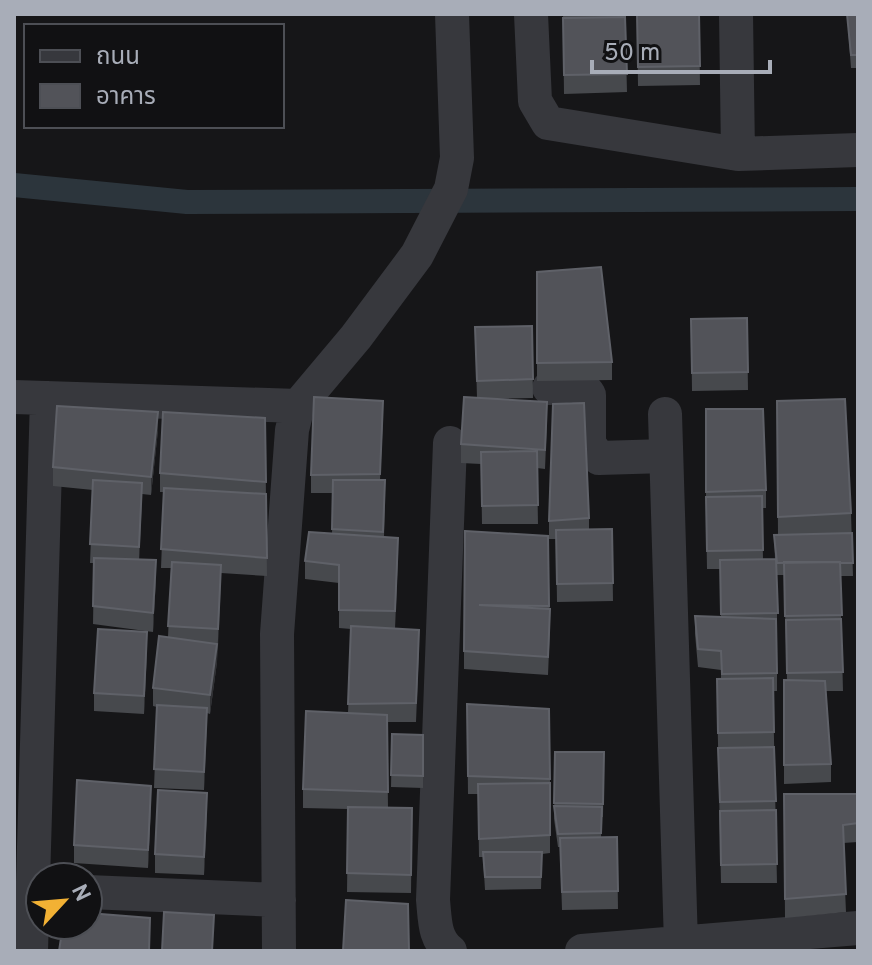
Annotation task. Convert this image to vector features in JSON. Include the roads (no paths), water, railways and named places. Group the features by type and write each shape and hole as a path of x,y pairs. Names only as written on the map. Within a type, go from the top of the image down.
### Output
{"street":[{"path":"279,951 277,634 287,460 298,406 356,337 431,232 451,189 457,158 452,14"},
{"path":"531,14 535,101 548,123 565,129 738,154 858,150"},
{"path":"736,14 738,154"},
{"path":"549,388 581,386 586,390 589,444 599,458 666,456"},
{"path":"29,861 31,398 298,406"},
{"path":"665,414 681,944"},
{"path":"450,443 433,900 435,928 443,945 450,951"},
{"path":"104,893 279,900"},
{"path":"582,951 858,928"}],"waterway":[{"path":"14,185 187,202 858,199"}]}
